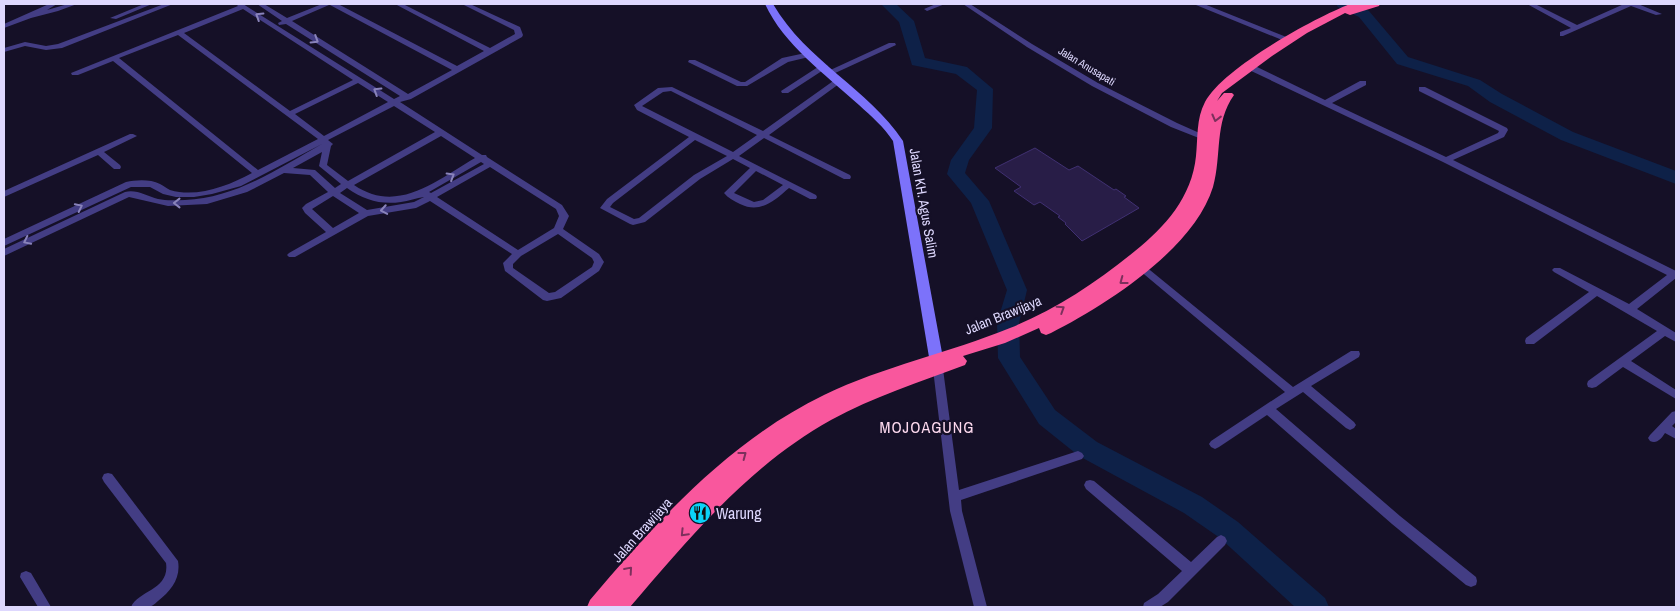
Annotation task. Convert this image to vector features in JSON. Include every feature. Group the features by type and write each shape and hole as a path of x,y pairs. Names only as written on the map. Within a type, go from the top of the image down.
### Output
{"highway":[{"name":"Jalan Brawijaya","path":"1021,335 1090,290 1157,240 1189,199 1198,179 1208,139 1221,104 1255,69 1290,40 1345,12 1367,5"},
{"name":"Jalan Brawijaya","path":"1255,69 1345,12"},
{"name":"Jalan Brawijaya","path":"597,607 659,535 700,492 736,460 794,419 867,383 986,348 1070,316 1142,268 1172,239 1198,204 1205,190 1212,163 1208,139"},
{"name":"Jalan Brawijaya","path":"618,607 746,469 825,415 937,363"}],"street":[{"path":"4,26 54,4"},
{"path":"29,16 74,4"},
{"path":"4,48 28,38 56,41 149,4"},
{"path":"4,48 25,44 46,48 59,46 168,4"},
{"path":"260,4 407,96"},
{"path":"275,27 327,4"},
{"path":"333,4 458,70"},
{"path":"398,4 491,52"},
{"path":"407,96 514,39 519,32 517,29 465,4"},
{"name":"Jalan KH. Agus Salim","path":"770,4 777,19 793,39 880,118 898,141 937,363"},
{"path":"927,9 942,4"},
{"name":"Jalan Anusapati","path":"966,4 1112,94 1208,139"},
{"path":"1198,4 1290,40"},
{"path":"1530,4 1575,27"},
{"path":"1562,34 1631,4 1658,14"},
{"path":"75,74 241,5 560,206 564,216 558,230 518,254 508,263 508,269 547,297 558,295 596,269 599,262 596,256 558,230"},
{"path":"178,32 325,142"},
{"path":"786,91 827,70 892,45"},
{"path":"692,62 740,84 747,84 785,60 810,54"},
{"path":"114,58 258,173"},
{"path":"1255,69 1446,160 1676,274 1630,310"},
{"path":"289,114 359,80"},
{"path":"694,136 610,201 606,208 634,222 638,222 697,177 763,136 839,81"},
{"path":"1325,103 1363,83"},
{"path":"813,197 731,156 640,108 638,105 661,90 672,89 847,177"},
{"path":"1422,90 1498,126 1504,132 1446,160"},
{"path":"4,253 120,197 136,194 168,203 207,201 238,192 277,167 398,104 406,102 407,96"},
{"path":"333,233 307,208 442,132"},
{"path":"4,194 132,136"},
{"path":"323,166 325,142"},
{"path":"99,152 117,167"},
{"path":"292,255 366,213 416,205 483,158"},
{"path":"323,166 364,196 373,200 407,199 428,195 492,163"},
{"path":"312,172 323,166"},
{"path":"4,243 129,184 146,183 155,185 167,192 188,195 224,189 258,173 277,167 312,172 333,192 366,213"},
{"path":"755,168 728,193 756,206 762,205 788,184"},
{"path":"428,195 518,254"},
{"path":"1142,268 1292,392"},
{"path":"1558,270 1676,338"},
{"path":"1530,341 1597,292"},
{"path":"1592,384 1664,331"},
{"path":"1215,444 1292,392 1355,354"},
{"path":"1623,361 1676,395"},
{"path":"937,363 954,497 981,607"},
{"path":"1303,386 1350,425"},
{"path":"1268,409 1396,520 1471,581"},
{"path":"1654,438 1676,415"},
{"path":"1664,427 1676,434"},
{"path":"954,497 1078,456"},
{"path":"108,478 172,561 175,568 174,576 167,584 138,607"},
{"path":"1090,485 1191,570"},
{"path":"1149,607 1163,598 1220,542"},
{"path":"26,577 45,607"}],"building":[{"path":"1035,148 1069,170 1078,166 1114,190 1116,189 1139,208 1082,241 1058,217 1060,216 1040,202 1034,205 1014,191 1021,187 995,168"}],"waterway":[{"path":"888,4 906,21 918,62 961,70 985,89 983,128 960,160 956,174 980,201 1017,290 1008,323 1009,358 1047,417 1088,449 1193,505 1229,530 1315,607"},
{"path":"1343,4 1364,14 1403,61 1421,65 1474,83 1496,98 1567,136 1676,178"}],"place":[{"name":"Warung","path":"700,513"}],"district":[{"name":"MOJOAGUNG","path":"927,427"}]}
